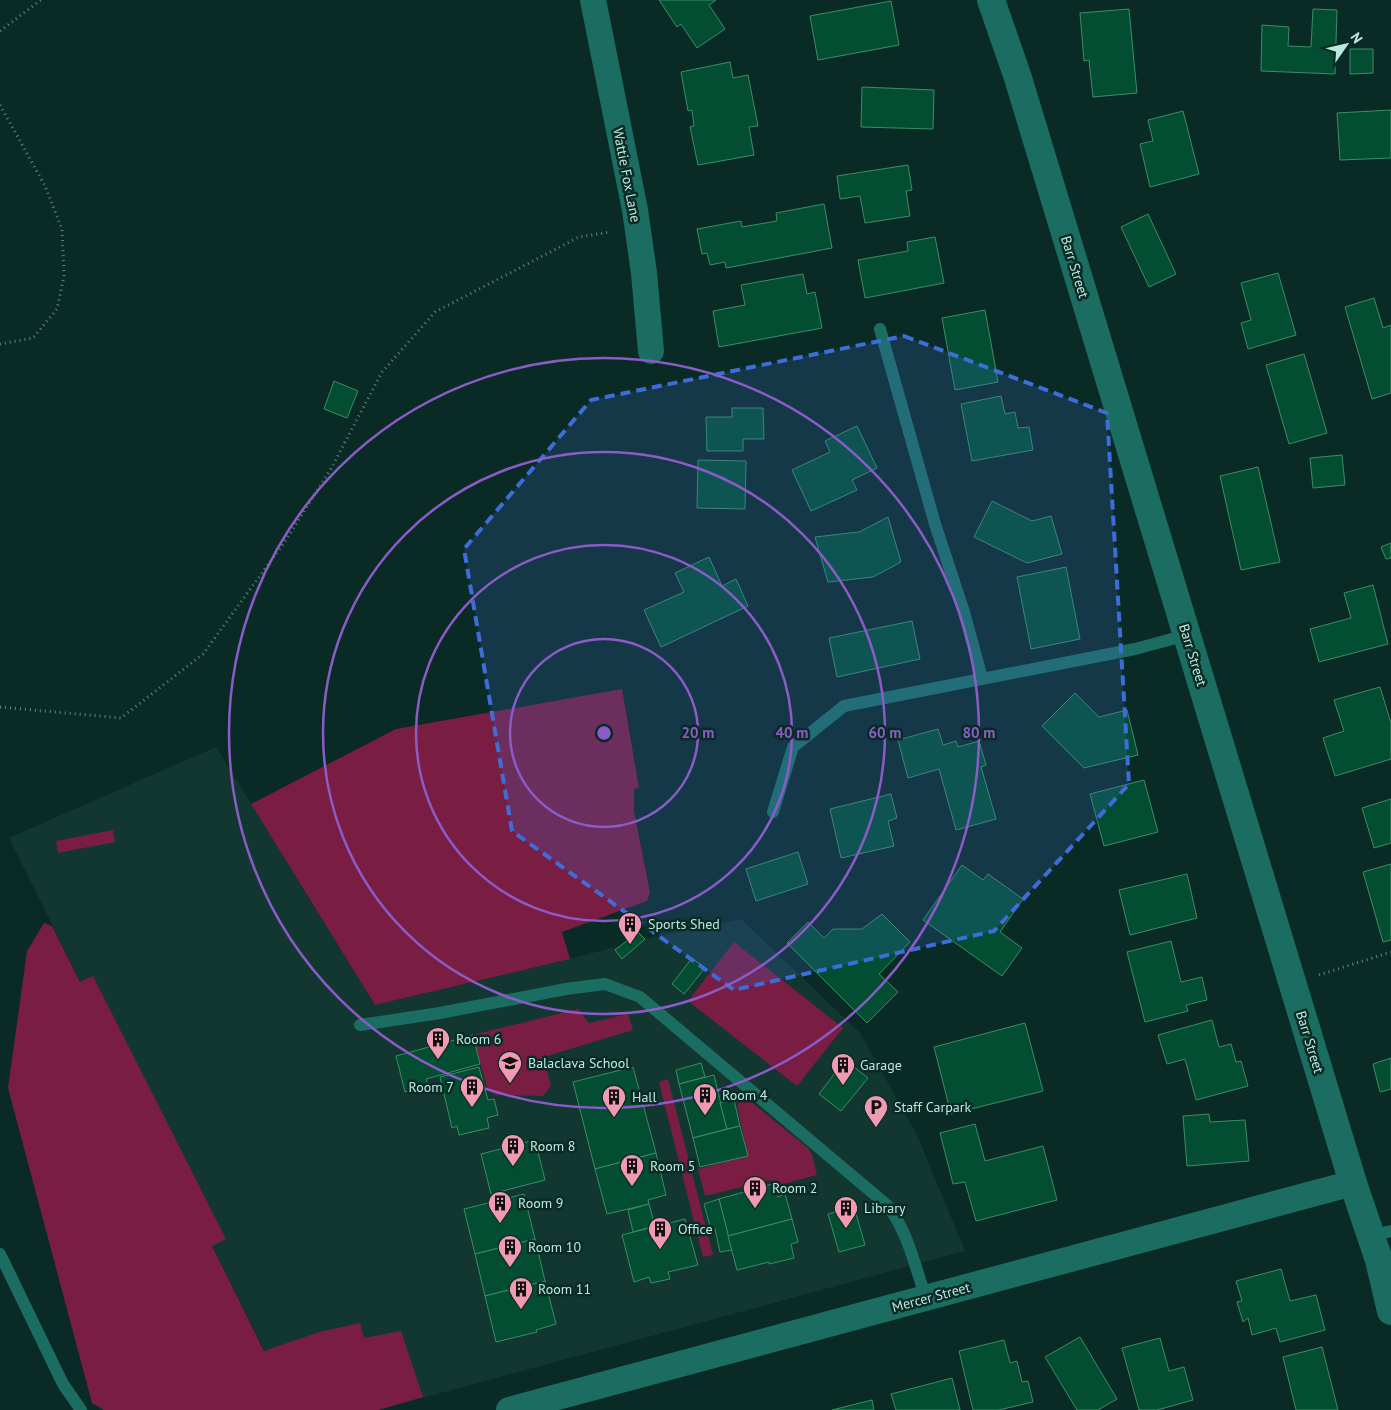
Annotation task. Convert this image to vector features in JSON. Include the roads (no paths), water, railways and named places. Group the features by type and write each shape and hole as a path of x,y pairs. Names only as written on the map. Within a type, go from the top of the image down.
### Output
{"street":[{"name":"Wattie Fox Lane","path":"594,0 637,227 651,351"},
{"name":"Barr Street","path":"991,0 1018,78 1353,1183 1381,1233 1379,1260 1391,1311"},
{"name":"Mercer Street","path":"515,1410 1353,1183"}],"lane":[{"path":"880,329 935,524 964,612 982,678"},
{"path":"773,812 793,747 844,706 1135,648 1187,635"},
{"path":"360,1025 440,1013 566,989 605,984 640,998 887,1205 902,1228 926,1298"},
{"path":"0,1254 63,1384 81,1410"}],"place":[{"name":"Sports Shed","path":"630,945"},
{"name":"Room 6","path":"438,1060"},
{"name":"Balaclava School","path":"510,1084"},
{"name":"Garage","path":"843,1086"},
{"name":"Room 7","path":"472,1108"},
{"name":"Room 4","path":"705,1116"},
{"name":"Hall","path":"614,1118"},
{"name":"Staff Carpark","path":"876,1128"},
{"name":"Room 8","path":"513,1167"},
{"name":"Room 5","path":"632,1187"},
{"name":"Room 2","path":"755,1209"},
{"name":"Room 9","path":"500,1224"},
{"name":"Library","path":"846,1229"},
{"name":"Office","path":"660,1250"},
{"name":"Room 10","path":"510,1268"},
{"name":"Room 11","path":"521,1310"}]}
